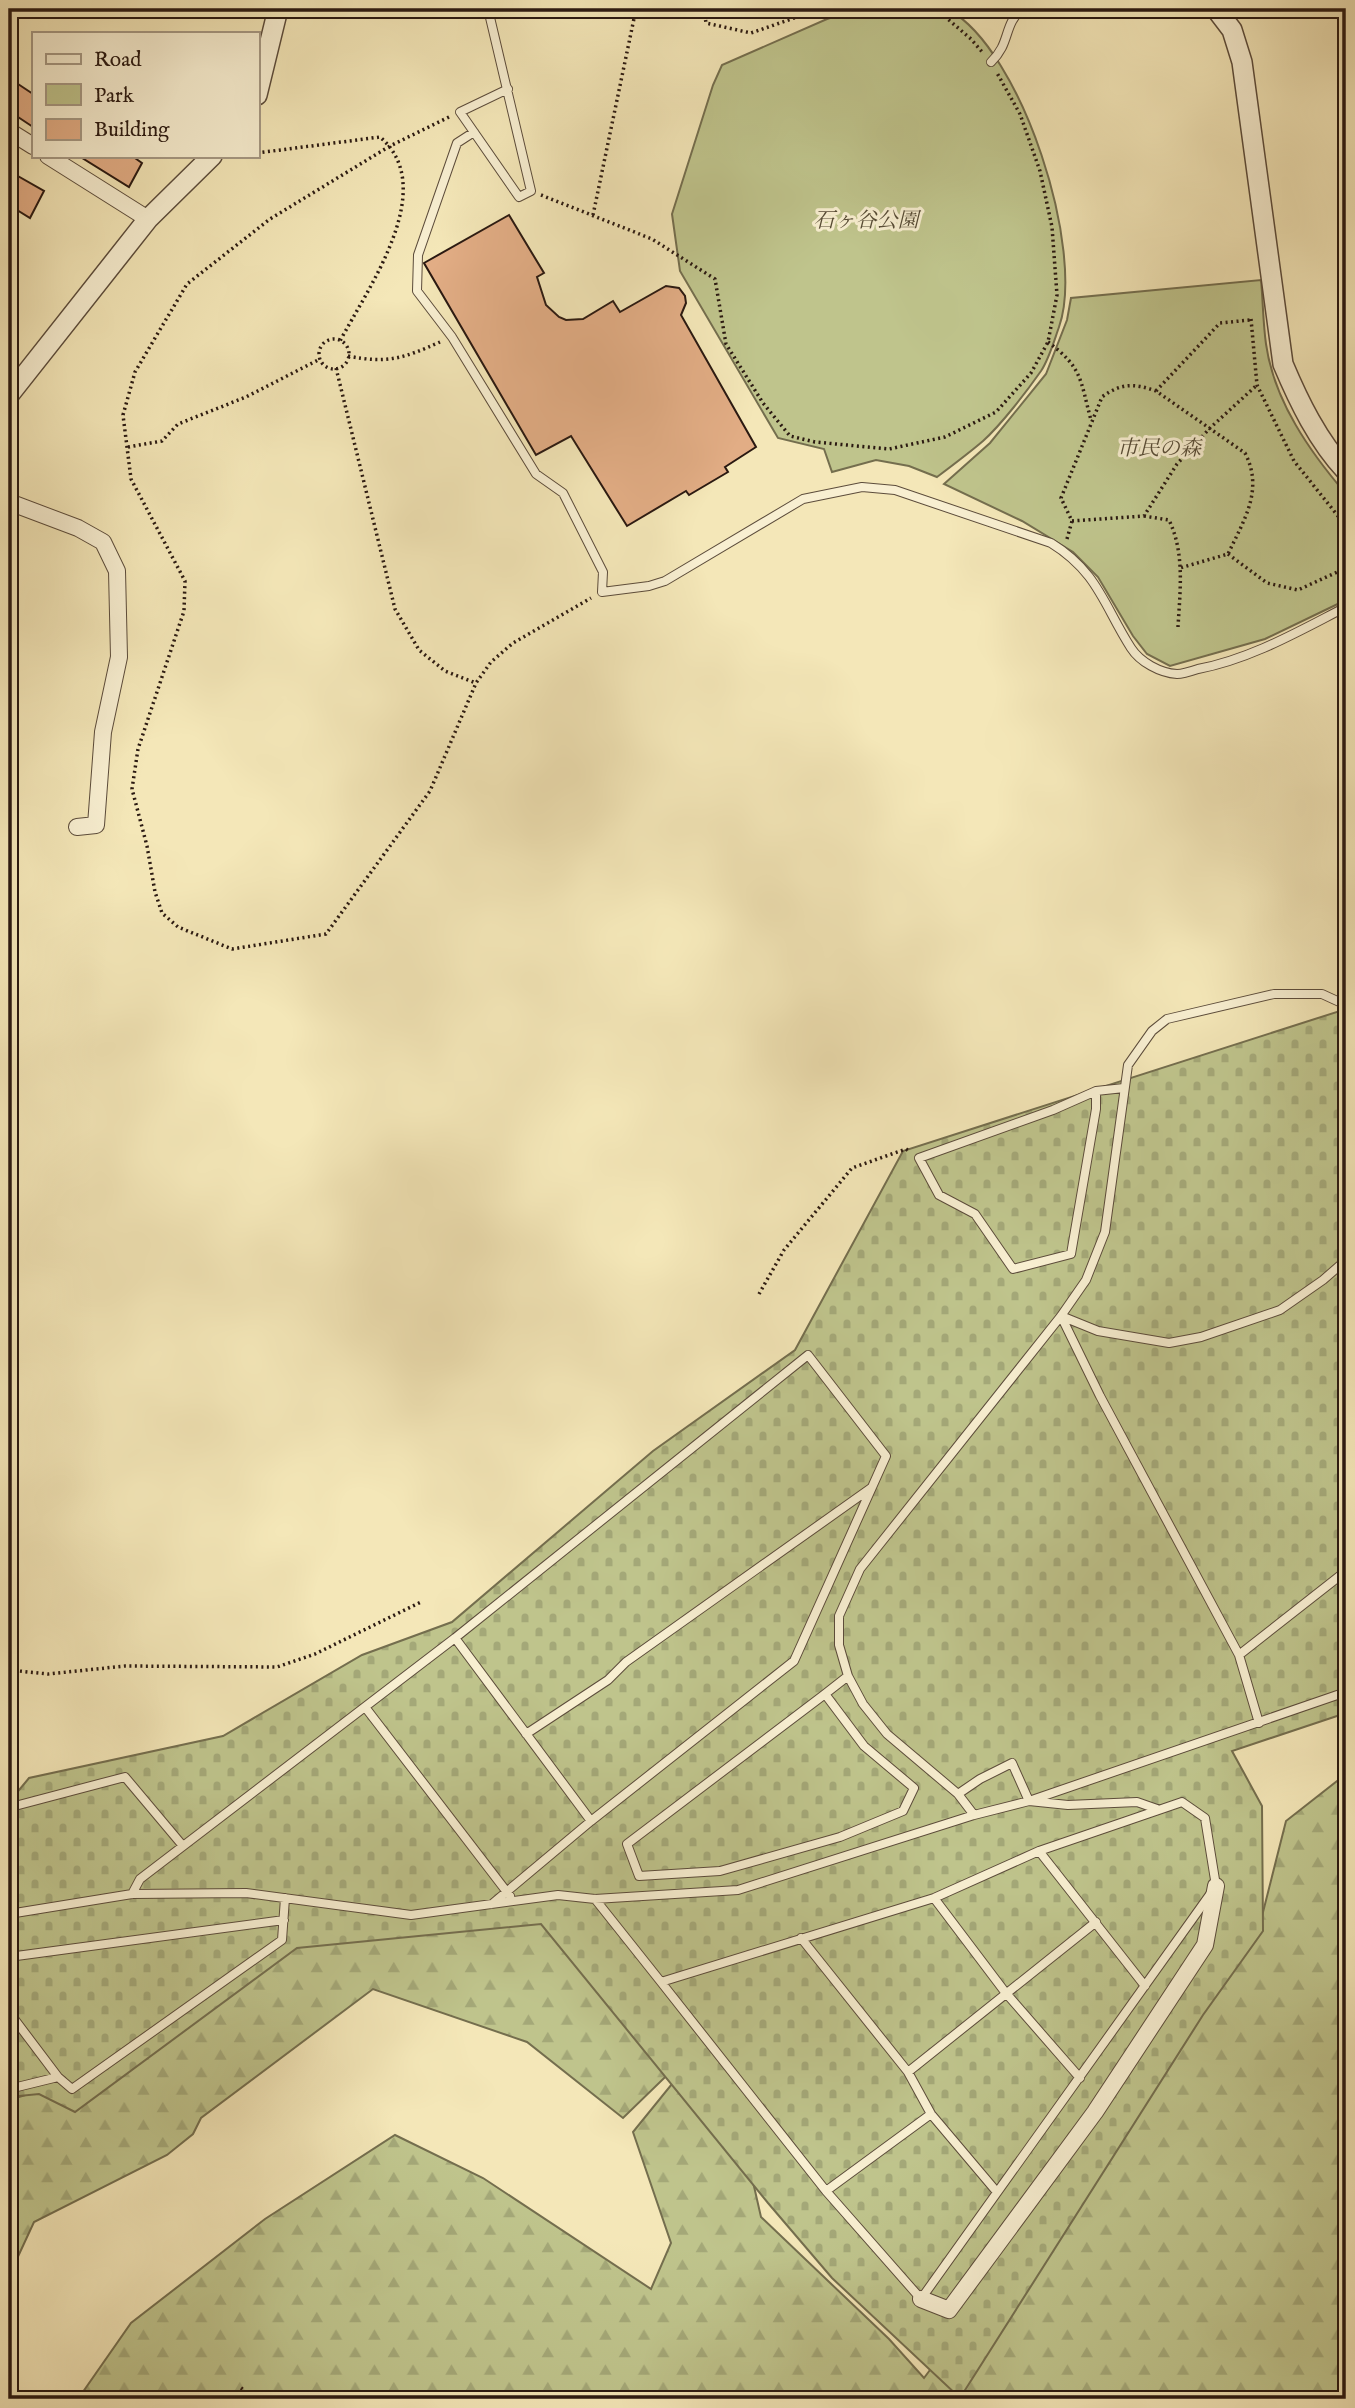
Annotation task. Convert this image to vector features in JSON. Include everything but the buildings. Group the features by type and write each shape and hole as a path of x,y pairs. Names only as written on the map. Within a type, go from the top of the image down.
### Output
{"street":[{"path":"259,87 278,9"},
{"path":"1216,9 1232,30 1241,62 1283,364 1312,423 1336,461 1346,471"},
{"path":"9,131 32,145"},
{"path":"51,158 148,219"},
{"path":"9,396 148,219 210,158"},
{"path":"9,502 78,528 103,542 117,571 119,657 103,732 96,825 77,827"},
{"path":"921,2299 949,2310 1095,2112 1205,1945 1216,1886"}],"lane":[{"path":"488,9 508,89 531,191 519,197 460,112 508,89"},
{"path":"991,62 1002,52 1013,17 1022,9"},
{"path":"474,132 457,144 418,255 417,291 452,337 536,474 563,493 603,572 602,592 649,586 664,581 803,499 862,487 895,490 1051,543 1064,551 1092,578 1133,650 1146,664 1176,674 1264,649 1346,607"},
{"path":"974,1815 958,1794 887,1734 863,1704 848,1676 839,1645 839,1616 860,1569 1061,1317 1086,1280 1105,1232 1128,1065 1153,1031 1167,1018 1275,994 1322,994 1346,1005"},
{"path":"1097,1091 1071,1254 1013,1269 975,1214 940,1195 919,1158 1054,1110 1097,1091 1124,1088"},
{"path":"1061,1317 1098,1331 1169,1343 1200,1337 1280,1310 1346,1260"},
{"path":"1061,1317 1100,1396 1239,1655 1259,1723"},
{"path":"132,1894 140,1879 455,1638 808,1355 886,1457 794,1661 591,1821 492,1904"},
{"path":"526,1734 608,1680 626,1662 872,1487"},
{"path":"1239,1655 1346,1571"},
{"path":"455,1638 591,1821"},
{"path":"825,1694 864,1746 914,1788 903,1811 840,1838 720,1871 639,1876 627,1844 848,1676"},
{"path":"9,1914 132,1894 246,1893 411,1915 558,1895 595,1899 738,1890 974,1815 1029,1801 1346,1692"},
{"path":"365,1707 514,1901"},
{"path":"958,1794 1012,1763 1029,1801"},
{"path":"9,1814 15,1806 125,1777 183,1846"},
{"path":"1029,1801 1068,1805 1137,1802 1157,1809"},
{"path":"595,1899 826,2192 921,2299 1216,1886 1205,1818 1182,1801 1039,1851 934,1898 661,1982"},
{"path":"1039,1851 1145,1986"},
{"path":"9,2012 58,2077 72,2089 282,1940 285,1898"},
{"path":"934,1898 1005,1992 1080,2078"},
{"path":"9,1957 284,1920"},
{"path":"908,2072 1096,1922"},
{"path":"802,1938 908,2072 931,2114 996,2191"},
{"path":"9,2089 58,2077"},
{"path":"826,2192 931,2114"}],"path":[{"path":"593,215 636,9"},
{"path":"704,9 706,23 751,33 820,9"},
{"path":"531,191 652,239 715,279 726,344 763,403 790,436 814,442 889,449 945,437 996,412 1031,373 1048,342 1057,295 1052,226 1041,171 1020,114 991,62 971,38 936,9"},
{"path":"460,112 390,146 270,219 187,284 135,372 123,415 131,479 185,581 184,611 138,749 132,789 162,913 178,927 232,949 326,934 430,792 476,683 491,662 513,643 602,592"},
{"path":"259,153 380,137 390,146 402,169 403,193 393,243 340,341"},
{"path":"1156,391 1220,323 1251,320 1257,385 1294,461 1346,526"},
{"path":"348,356 372,361 405,358 452,337"},
{"path":"326,341 340,341 347,347 348,356 344,364 336,368 326,366 320,359 320,349 326,341"},
{"path":"1048,342 1068,357 1078,371 1091,422"},
{"path":"127,447 162,441 178,424 246,397 320,359"},
{"path":"336,368 395,609 419,650 445,671 476,683"},
{"path":"1064,551 1072,521 1061,498 1102,397 1116,387 1140,385 1156,391 1245,453 1252,467 1252,505 1228,554 1180,568"},
{"path":"1144,516 1177,464 1210,428 1257,385"},
{"path":"1072,521 1144,516 1170,520 1177,535 1180,568 1178,627"},
{"path":"1228,554 1268,583 1298,590 1346,568"},
{"path":"759,1294 784,1250 852,1168 906,1149 919,1158"},
{"path":"9,1670 48,1674 125,1666 277,1667 315,1654 421,1602"},
{"path":"241,2388 255,2399"}],"green space":[{"name":"石ヶ谷公園","path":"859,9 949,10 976,32 1001,66 1023,108 1042,155 1055,204 1063,251 1065,293 1059,327 1044,366 990,434 937,477 909,466 876,460 832,472 824,449 778,438 680,271 672,214 713,85 722,65 827,19"},
{"name":"市民の森","path":"1261,280 1266,344 1277,386 1307,443 1346,494 1346,600 1265,639 1170,666 1147,654 1133,636 1098,577 1073,552 1022,521 944,484 990,443 1046,374 1067,320 1071,298"},
{"path":"1346,1009 1346,1713 1232,1751 1262,1806 1263,1931 1203,2015 960,2398 832,2278 541,1924 297,1948 75,2112 39,2094 9,2097 9,1802 29,1778 223,1736 362,1655 452,1622 653,1451 795,1350 903,1151"},
{"path":"1346,1774 1346,2399 78,2399 131,2323 265,2219 395,2135 483,2178 651,2289 671,2243 633,2132 680,2074 735,2103 761,2217 889,2339 924,2378 1259,1928 1286,1821"},
{"path":"551,1903 693,2050 623,2118 527,2042 373,1989 201,2118 193,2134 167,2155 34,2222 9,2276 9,2100 55,2086 293,1947"}]}
